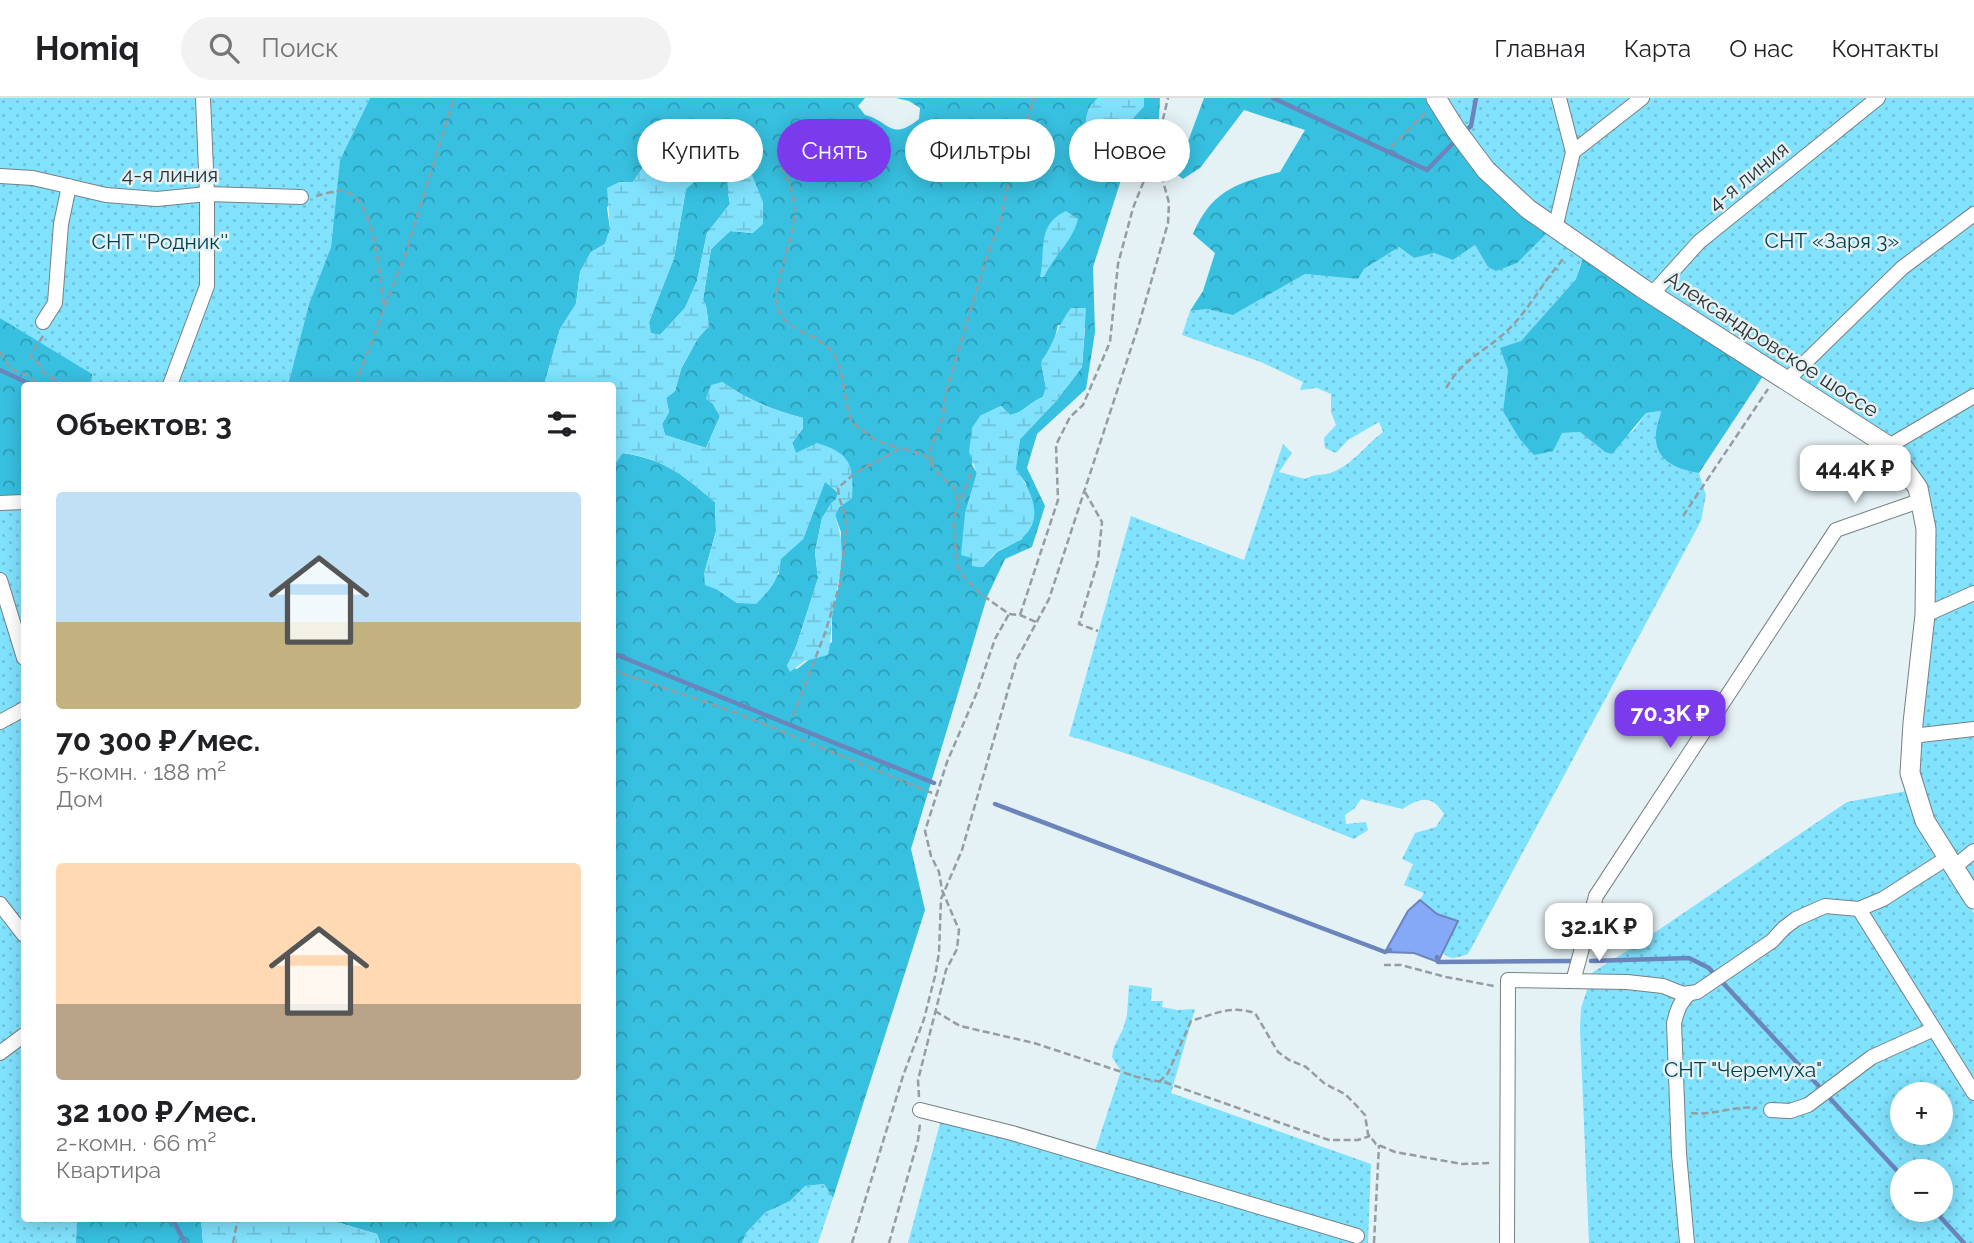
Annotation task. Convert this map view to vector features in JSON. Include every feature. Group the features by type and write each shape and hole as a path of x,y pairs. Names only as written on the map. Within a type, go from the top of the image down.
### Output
{"street":[{"path":"171,382 207,286 203,98"},
{"path":"1555,229 1573,152 1559,98"},
{"path":"1573,152 1642,98"},
{"name":"4-я линия","path":"1653,294 1699,242 1878,98"},
{"name":"Александровское шоссе","path":"1436,100 1486,170 1528,209 1574,243 1889,446 1918,488 1926,528 1925,615 1910,772 1925,821 1974,899"},
{"name":"4-я линия","path":"0,176 33,178 106,195 157,199 207,194 301,197"},
{"path":"43,322 55,303 61,224 69,187"},
{"path":"1782,377 1902,268 1974,214"},
{"path":"1889,446 1974,396"},
{"path":"1575,974 1595,896 1836,530 1922,500"},
{"path":"0,503 21,502"},
{"path":"0,580 21,648"},
{"path":"1925,615 1974,593"},
{"path":"0,722 21,711"},
{"path":"1912,736 1974,729"},
{"path":"1507,1243 1508,980 1572,980 1663,986 1683,994 1697,992 1772,941 1796,919 1825,906 1859,909 1974,851"},
{"path":"0,904 21,931"},
{"path":"1859,909 1974,1093"},
{"path":"1687,1243 1677,1111 1674,1023 1677,1009 1684,997 1690,993"},
{"path":"1770,1110 1790,1111 1808,1105 1872,1057 1934,1030"},
{"path":"0,1053 21,1037"},
{"path":"920,1110 1012,1133 1357,1236"}],"path":[{"path":"356,382 406,251 454,98"},
{"path":"933,466 930,450 943,417 945,395 987,256 1001,219 1008,184 1034,98"},
{"path":"1163,119 1168,98"},
{"path":"1391,147 1436,100"},
{"path":"789,182 796,209 795,224 776,292 777,309 783,319 831,349 841,367 843,391 852,424 877,441 925,456 940,476 954,487 960,506"},
{"path":"1020,615 1058,500 1056,446 1070,417 1083,405 1110,342 1118,264 1133,208 1144,182"},
{"path":"852,1243 903,1076 927,1008 939,953 941,899 967,837 1017,659 1049,599 1139,324 1168,223 1169,203 1163,182"},
{"path":"301,197 344,191 357,198 369,216 384,308"},
{"path":"1446,388 1464,363 1500,337 1547,282 1574,243"},
{"path":"43,322 43,336 30,356 44,373 58,382"},
{"path":"0,352 11,369 29,376 36,382"},
{"path":"1683,516 1782,377"},
{"path":"793,716 825,633 840,584 847,521 838,488 855,473 901,448"},
{"path":"971,473 953,520 957,564 963,576 981,594 1009,614 1037,622"},
{"path":"1085,492 1102,522 1098,561 1079,624 1098,631"},
{"path":"889,1243 918,1140 918,1080 946,970 957,950 959,930 943,893 925,831 947,762 977,692 995,639 1009,614"},
{"path":"616,671 734,712 937,795"},
{"path":"1384,965 1401,965 1446,977 1508,988"},
{"path":"1159,1082 1168,1073 1191,1021 1237,1008 1255,1013 1278,1052 1306,1067 1325,1084 1354,1102 1365,1115 1370,1136 1379,1145 1395,1152 1462,1164 1486,1162 1507,1166"},
{"path":"935,1011 960,1026 1034,1043 1329,1140 1358,1140 1370,1136"},
{"path":"1677,1111 1699,1114 1744,1106 1770,1110"},
{"path":"1374,1243 1379,1145"},
{"path":"233,1243 237,1222"}],"green space":[{"name":"СНТ ''Родник''","path":"0,98 370,98 340,160 331,247 309,304 289,382 91,382 91,374 0,318"},
{"path":"370,98 865,98 858,106 865,115 875,119 777,119 777,182 891,182 891,128 905,128 905,182 1055,182 1055,119 919,119 920,108 909,101 896,98 1098,98 1087,119 1069,119 1069,182 1120,182 1093,267 1095,332 1086,389 1037,434 1027,468 1045,506 1032,547 1005,559 987,597 911,849 925,910 833,1198 824,1184 805,1186 790,1201 766,1212 746,1233 742,1243 380,1243 377,1234 336,1222 616,1222 616,462 622,453 650,459 683,476 715,502 716,531 704,574 718,590 737,603 779,574 780,559 803,539 825,481 838,493 822,518 815,552 818,578 796,647 787,666 797,669 832,642 832,615 839,585 841,532 835,515 839,507 852,498 796,453 792,443 803,428 803,418 761,404 722,382 713,404 720,416 706,448 665,435 662,424 669,412 666,398 675,391 681,369 698,338 709,326 703,300 711,249 730,231 753,233 728,193 730,204 707,233 697,281 685,308 660,335 650,333 649,322 674,258 686,189 684,182 763,182 763,119 637,119 637,176 633,182 619,182 607,208 610,229 605,244 591,252 580,272 576,304 560,329 545,382 289,382 309,304 331,247 340,160","holes":["1058,325 1085,328 1082,367 1056,401 1020,439 1015,469 1026,483 1022,539 997,552 983,567 973,566 965,514 977,473 972,465 980,416 1001,406 1010,415 1015,414 1043,397 1046,388 1041,362 1053,345"]},
{"path":"1098,98 1144,98 1144,106 1132,119 1086,119 1090,106"},
{"path":"1144,98 1160,98 1159,119 1132,119 1144,106"},
{"path":"1204,98 1436,98 1456,130 1551,229 1517,263 1496,271 1488,267 1475,245 1453,260 1434,253 1414,258 1399,247 1364,269 1358,279 1305,274 1233,315 1207,309 1190,311 1203,291 1215,253 1193,234 1200,219 1218,198 1228,191 1251,180 1280,172 1305,130 1244,110 1200,168 1190,174 1190,136"},
{"name":"СНТ «Заря 3»","path":"1436,98 1974,98 1974,900 1910,773 1921,497 1887,445 1581,262 1576,279 1521,341 1508,370 1503,411 1562,433 1580,432 1605,452 1634,430 1646,413 1662,411 1656,434 1685,470 1699,473 1706,495 1701,521 1468,954 1452,958 1443,953 1458,921 1437,914 1420,900 1424,893 1404,885 1413,864 1402,859 1415,833 1436,827 1444,814 1430,801 1420,800 1403,809 1361,799 1355,808 1345,815 1346,824 1366,822 1368,830 1354,839 1213,784 1069,736 1131,516 1244,560 1283,444 1292,453 1279,472 1305,479 1340,469 1383,432 1379,422 1348,440 1336,453 1325,448 1324,438 1336,425 1331,412 1331,394 1317,388 1300,390 1303,382 1261,362 1182,335 1190,311 1207,309 1233,315 1305,274 1358,279 1364,269 1399,247 1414,258 1434,253 1453,260 1475,245 1488,267 1528,209"},
{"path":"637,176 637,182 694,182 686,189 674,258 649,322 651,333 660,335 685,308 697,281 707,233 730,204 727,182 755,182 763,202 763,224 753,233 730,231 711,249 703,300 709,326 698,338 681,369 675,391 666,398 669,412 662,424 665,435 706,448 720,416 713,404 706,399 711,385 722,382 761,404 803,418 803,427 792,443 796,453 817,443 844,456 851,469 852,498 839,507 835,515 841,541 842,563 828,655 805,661 790,672 787,666 796,647 818,578 815,552 822,518 838,492 825,482 803,539 781,559 776,579 770,589 756,604 737,603 705,585 704,574 716,531 715,502 683,476 650,459 623,453 616,463 616,382 545,382 560,329 576,304 580,272 591,252 605,244 610,229 607,188 619,182 633,182"},
{"path":"1066,211 1078,219 1076,227 1044,277 1040,277 1046,231 1050,223"},
{"path":"1585,252 1767,370 1699,473 1675,466 1659,451 1656,434 1661,411 1646,413 1612,454 1605,452 1580,432 1562,433 1553,451 1534,455 1519,438 1503,411 1508,370 1500,348 1521,341 1576,279"},
{"path":"1071,308 1086,308 1082,367 1056,401 1020,439 1016,469 1033,503 1033,522 1022,538 998,551 983,567 972,566 972,558 961,555 965,514 977,473 969,452 972,428 980,416 1001,406 1010,415 1043,397 1046,388 1041,362"},
{"path":"0,318 92,374 91,382 21,382 21,502 0,504"},
{"path":"21,502 21,1222 77,1222 76,1243 0,1243 0,504"},
{"name":"СНТ \"Черемуха\"","path":"1907,791 1940,863 1974,913 1974,1243 1589,1243 1581,1008 1593,972 1847,802"},
{"path":"1129,985 1152,988 1151,1001 1163,1001 1162,1007 1195,1009 1171,1093 1371,1164 1368,1243 908,1243 942,1116 1093,1157 1121,1071 1112,1057 1127,1015"},
{"path":"824,1184 833,1198 818,1243 742,1243 746,1233 766,1212 790,1201 805,1186"},
{"path":"77,1222 201,1222 203,1243 76,1243"},
{"path":"201,1222 336,1222 377,1234 380,1243 203,1243"}],"shaded area":[{"path":"1420,900 1437,914 1458,921 1438,962 1414,953 1385,952 1408,911"}],"waterway":[{"path":"1273,98 1427,170 1457,139"},
{"path":"1463,133 1471,126 1476,98"},
{"path":"0,370 26,382"},
{"path":"616,655 934,783"},
{"path":"995,804 1385,952 1390,950"},
{"path":"1437,957 1438,962 1575,961"},
{"path":"1591,961 1689,958 1709,968 1714,974"},
{"path":"1723,983 1890,1163"},
{"path":"174,1222 185,1243"},
{"path":"1945,1222 1964,1243"}]}
